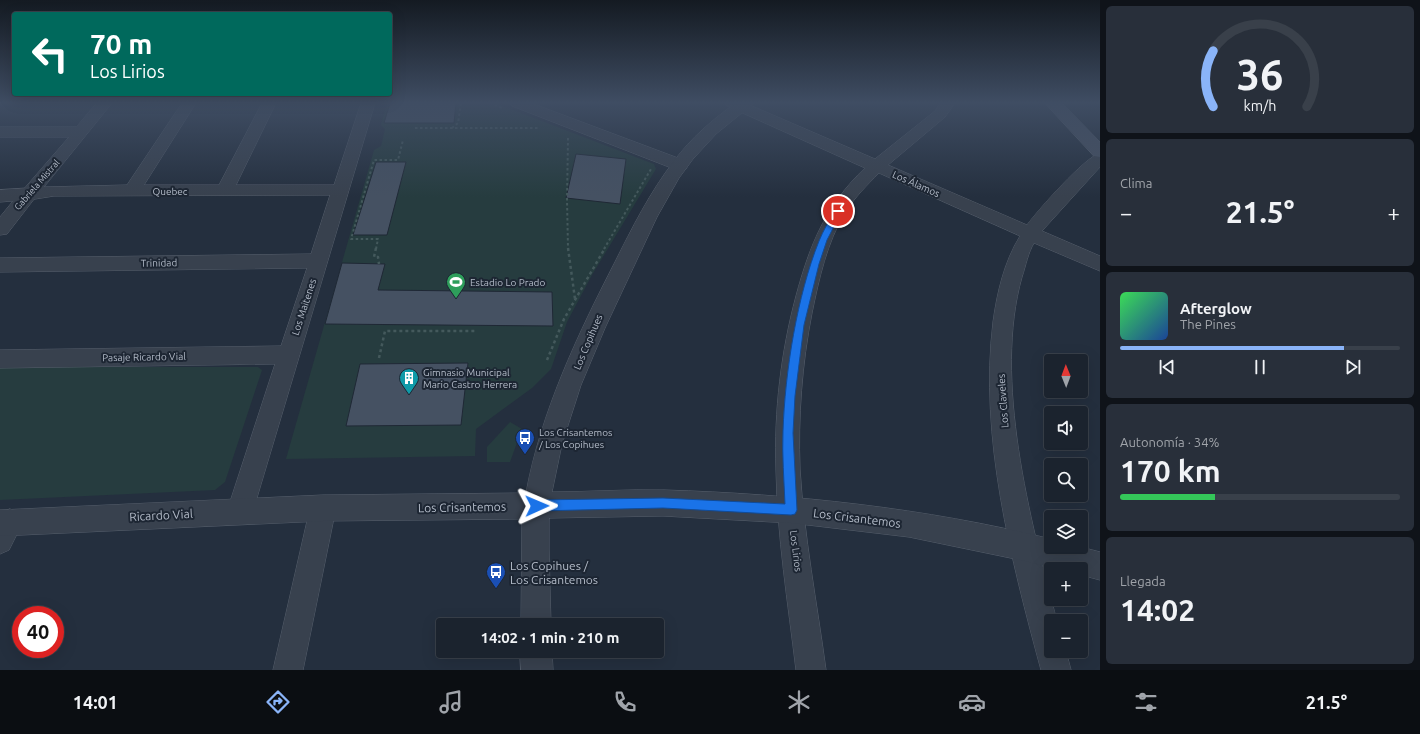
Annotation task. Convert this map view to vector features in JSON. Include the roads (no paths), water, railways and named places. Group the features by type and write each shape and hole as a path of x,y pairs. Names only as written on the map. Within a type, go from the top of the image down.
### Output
{"main road":[{"path":"1083,134 1100,152"}],"street":[{"name":"Gabriela Mistral","path":"0,229 80,134"},
{"path":"132,191 169,134"},
{"path":"226,190 254,134"},
{"name":"Los Maitenes","path":"240,511 358,134"},
{"path":"599,134 680,165"},
{"name":"Los Copihues","path":"536,618 535,534 537,506 548,450 584,350 635,242 670,179 707,134"},
{"name":"Los Álamos","path":"806,134 1100,264"},
{"name":"Los Lirios","path":"812,670 791,510 788,469 790,396 800,325 807,293 823,240 834,219 852,192 876,166 915,134"},
{"name":"Los Claveles","path":"1056,670 1025,547 1007,446 1001,364 1003,326 1007,292 1018,258 1030,234 1041,219 1089,167 1100,158"},
{"name":"Quebec","path":"0,196 54,191 341,190"},
{"name":"Trinidad","path":"0,265 319,261"},
{"name":"Pasaje Ricardo Vial","path":"0,359 289,356"},
{"name":"Los Crisantemos","path":"323,508 663,503 791,510 908,524 1025,547 1100,566"},
{"path":"288,670 323,508"},
{"name":"Ricardo Vial","path":"3,529 240,511 323,508"},
{"path":"536,658 537,670"}],"place":[{"name":"Estadio Lo Prado","path":"456,299"},
{"name":"Gimnasio Municipal Mario Castro Herrera","path":"409,395"},
{"name":"Los Crisantemos / Los Copihues","path":"525,455"},
{"name":"Los Copihues / Los Crisantemos","path":"496,589"}]}
